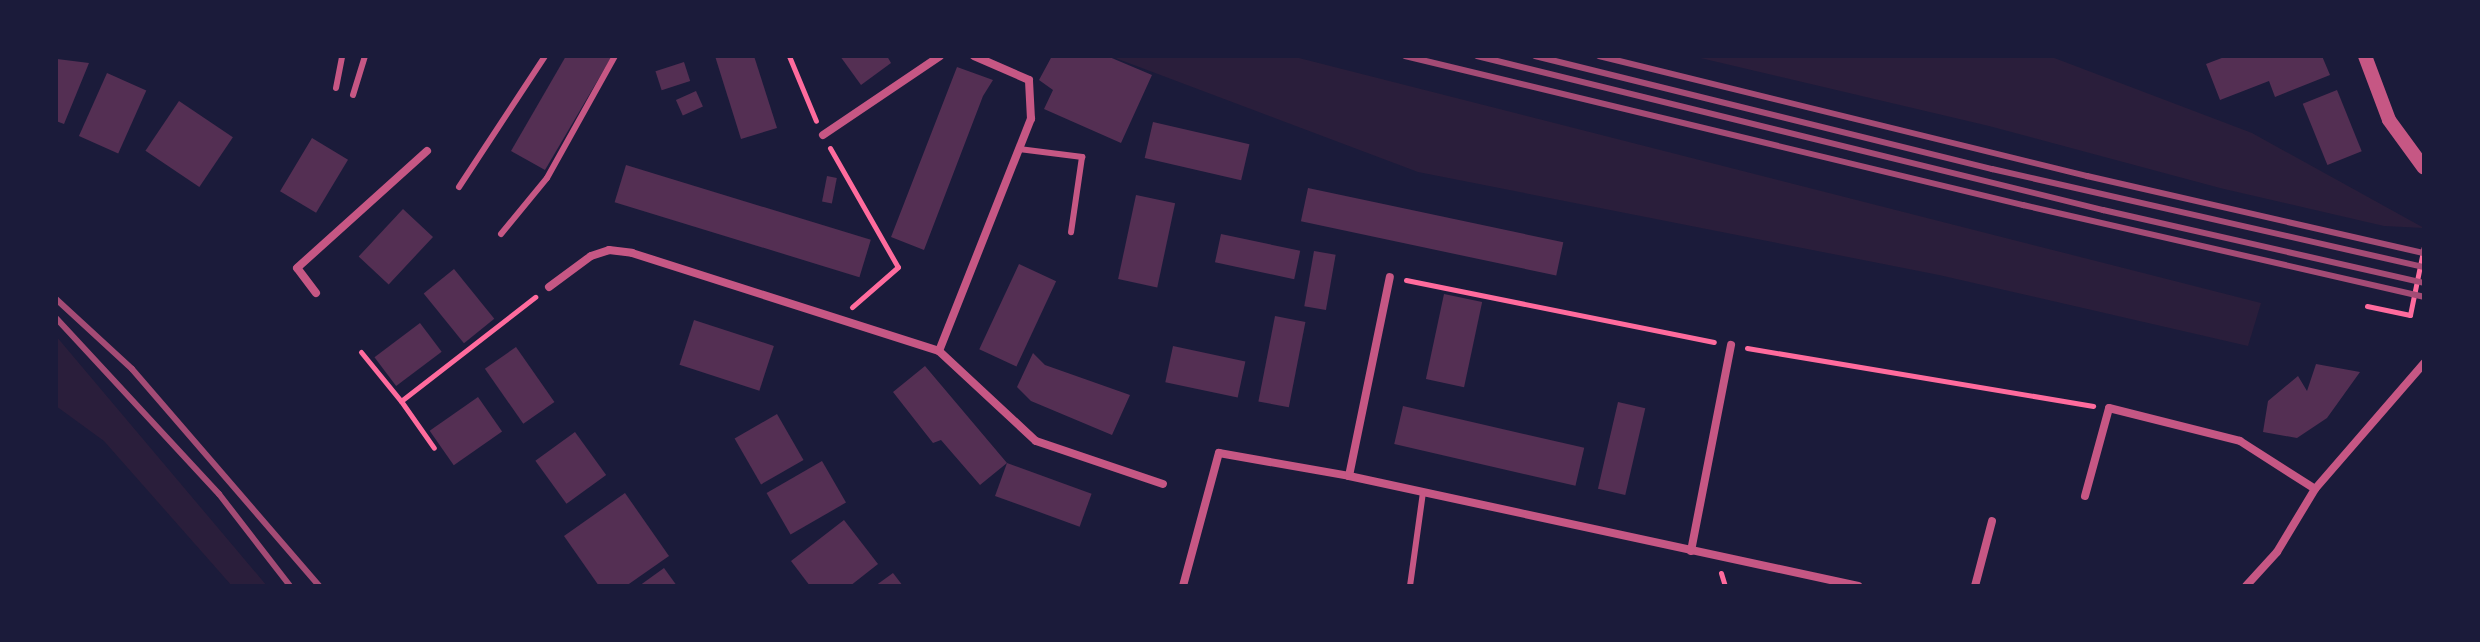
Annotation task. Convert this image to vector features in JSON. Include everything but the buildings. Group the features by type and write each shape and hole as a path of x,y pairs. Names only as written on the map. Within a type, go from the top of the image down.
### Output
{"street":[{"path":"823,135 940,56"},
{"path":"939,351 1031,119 1029,80 974,56"},
{"path":"2365,56 2389,120 2424,168"},
{"path":"316,293 297,268 427,151"},
{"path":"549,287 591,256 609,250 632,253 939,351 1036,441 1163,484"},
{"path":"1349,476 1390,277"},
{"path":"1691,551 1731,345"},
{"path":"2246,586 2277,552 2315,489 2424,363"},
{"path":"2085,496 2109,408 2240,441 2315,489"},
{"path":"1183,586 1219,453 1349,476 1858,586"},
{"path":"1975,586 1992,521"}],"lane":[{"path":"336,88 342,56"},
{"path":"353,95 365,56"},
{"path":"459,187 545,56"},
{"path":"501,234 547,178 615,56"},
{"path":"1019,149 1082,157 1071,232"},
{"path":"1410,586 1423,492"}],"path":[{"path":"789,56 823,135 898,267 839,319"},
{"path":"2367,306 2410,315 2424,246"},
{"path":"401,401 549,287"},
{"path":"361,352 434,448"}],"shaded area":[{"path":"1110,56 1291,56 2261,303 2248,346 1939,275 1418,172"},
{"path":"1692,56 2049,56 2252,133 2424,228 2384,226 2220,188 1989,126"},
{"path":"56,336 267,586 232,586 104,441 56,406"}],"railway":[{"path":"1405,56 2023,205 2424,297"},
{"path":"1477,56 2103,210 2424,283"},
{"path":"1535,56 1992,169 2424,267"},
{"path":"1599,56 2087,176 2424,253"},
{"path":"56,299 132,369 319,586"},
{"path":"56,318 219,494 290,586"}]}
